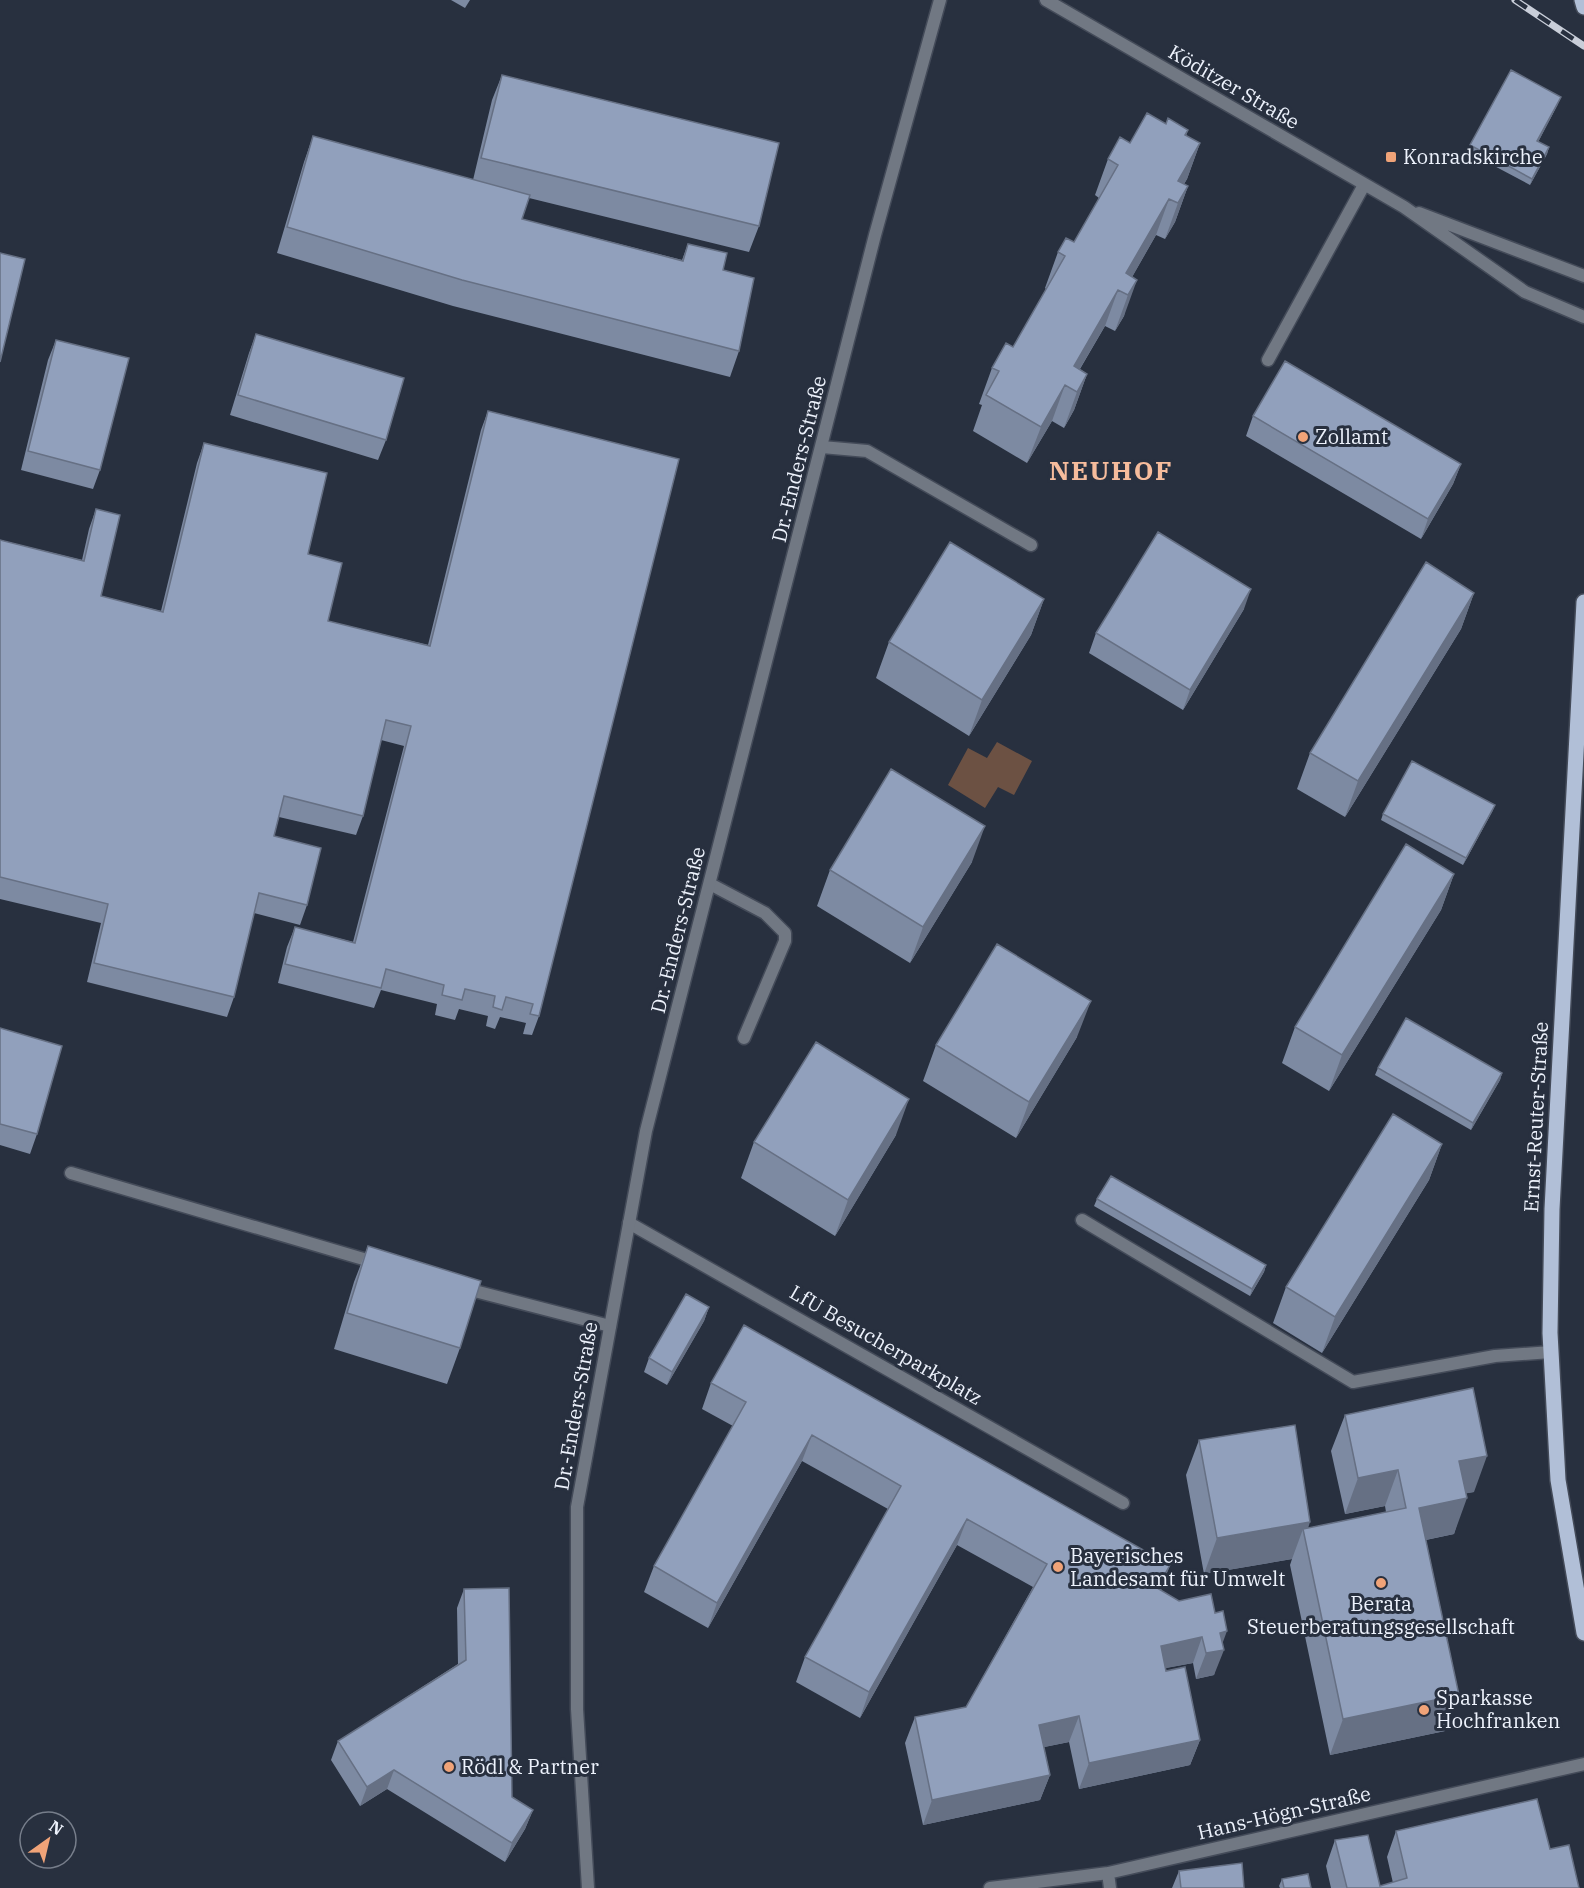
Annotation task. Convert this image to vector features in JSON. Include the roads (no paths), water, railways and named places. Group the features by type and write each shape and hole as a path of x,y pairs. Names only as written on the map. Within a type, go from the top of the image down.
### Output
{"main road":[{"path":"1582,0 1584,7"},
{"name":"Ernst-Reuter-Straße","path":"1584,602 1552,1209 1551,1352 1558,1480 1584,1633"}],"street":[{"name":"Dr.-Enders-Straße","path":"588,1888 577,1709 577,1507 646,1131 875,235 940,0"},
{"name":"Köditzer Straße","path":"1046,0 1404,207 1525,292 1584,317"},
{"path":"1268,360 1364,185"},
{"name":"Köditzer Straße","path":"1404,207 1584,276"},
{"path":"822,447 867,451 1031,545"},
{"path":"710,884 765,913 785,933 785,941 744,1038"},
{"path":"71,1173 387,1266"},
{"path":"1082,1220 1353,1382 1495,1356 1551,1352"},
{"name":"LfU Besucherparkplatz","path":"629,1223 1123,1503"},
{"path":"455,1286 610,1326"},
{"name":"Hans-Högn-Straße","path":"990,1888 1108,1873 1584,1764"},
{"path":"1108,1873 1110,1888"}],"railway":[{"path":"1515,0 1584,46"}],"place":[{"name":"Konradskirche","path":"1391,157"},
{"name":"Zollamt","path":"1303,437"},
{"name":"Bayerisches Landesamt für Umwelt","path":"1058,1567"},
{"name":"Berata Steuerberatungsgesellschaft","path":"1381,1583"},
{"name":"Sparkasse Hochfranken","path":"1424,1710"},
{"name":"Rödl & Partner","path":"449,1767"}],"district":[{"name":"NEUHOF","path":"1111,471"}]}
